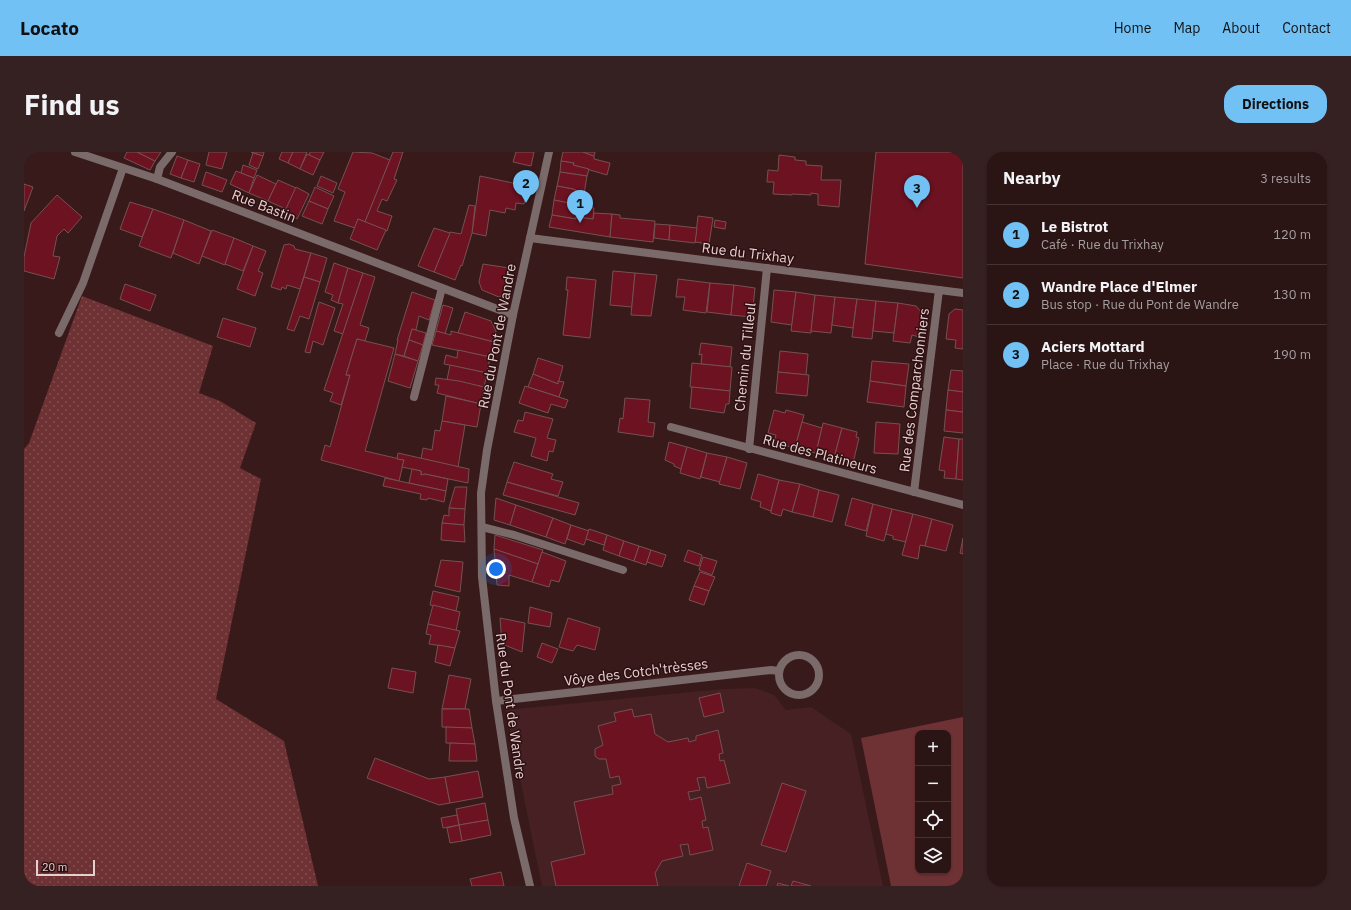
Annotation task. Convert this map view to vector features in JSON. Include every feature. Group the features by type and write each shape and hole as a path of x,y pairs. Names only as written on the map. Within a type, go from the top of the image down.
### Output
{"street":[{"name":"Rue Bastin","path":"75,152 157,180 513,315"},
{"path":"157,180 160,166 172,152"},
{"name":"Rue du Pont de Wandre","path":"530,886 514,818 496,701 482,577 481,493 487,450 513,315 549,152"},
{"path":"60,333 83,283 123,168"},
{"name":"Rue du Trixhay","path":"530,238 963,293"},
{"name":"Chemin du Tilleul","path":"749,449 767,268"},
{"path":"414,397 442,288"},
{"name":"Rue des Comparchonniers","path":"914,492 939,290"},
{"name":"Rue des Platineurs","path":"671,427 963,505"},
{"path":"482,527 514,535 623,570"},
{"path":"795,655 806,656 816,663 819,674 816,686 810,692 800,695 789,692 781,683 779,671 784,661 795,655"},
{"name":"Vôye des Cotch'trèsses","path":"496,701 771,670 779,671"}],"shaded area":[{"path":"82,296 213,346 199,393 220,401 256,423 240,468 261,479 216,699 284,741 318,886 24,886 24,449 29,443"},
{"path":"755,688 774,695 786,710 811,707 851,734 883,886 542,886 506,710 723,689"},
{"path":"963,717 963,886 891,886 861,738"}],"building":[{"path":"127,152 137,152 155,161 150,170 124,158"},
{"path":"137,152 161,152 155,161"},
{"path":"209,152 227,152 222,169 206,165"},
{"path":"251,152 264,152 263,156"},
{"path":"282,152 293,152 288,163 279,159"},
{"path":"293,152 307,152 300,169 288,163"},
{"path":"310,152 324,152 320,160 309,155"},
{"path":"353,152 372,153 390,160 365,222 358,219 355,228 334,221 345,192 338,189"},
{"path":"393,152 403,152 394,179 397,180 387,201 382,199 377,211 392,216 387,231 365,222"},
{"path":"516,152 534,152 531,166 513,162"},
{"path":"563,152 583,152 594,156 594,159 610,163 607,175 573,165 574,163 561,161"},
{"path":"583,152 595,152 594,156"},
{"path":"876,152 963,152 963,278 865,264"},
{"path":"253,153 263,156 258,169 249,165"},
{"path":"307,154 320,160 313,175 300,169"},
{"path":"779,155 795,157 795,160 806,161 806,165 822,166 821,180 841,180 839,207 818,205 818,194 773,194 774,182 767,182 768,170 778,171"},
{"path":"177,156 188,160 181,178 170,174"},
{"path":"188,160 200,164 194,182 181,178"},
{"path":"561,161 574,163 573,165 589,169 587,176 560,172"},
{"path":"243,165 257,170 254,178 241,173"},
{"path":"236,171 254,178 249,193 230,184"},
{"path":"206,172 227,180 222,192 202,185"},
{"path":"560,172 587,176 584,194 573,189 557,186"},
{"path":"257,175 276,184 268,201 249,193"},
{"path":"321,176 337,183 333,193 317,186"},
{"path":"480,176 527,186 524,204 516,203 515,210 506,208 505,213 490,210 486,236 472,233"},
{"path":"278,180 296,188 286,209 268,201"},
{"path":"24,184 33,187 24,211"},
{"path":"557,186 573,189 584,194 582,206 554,200"},
{"path":"296,187 309,194 297,219 284,213"},
{"path":"315,187 334,196 328,209 309,201"},
{"path":"57,195 82,217 68,233 64,229 57,236 53,256 60,257 54,279 24,271 24,257 31,223"},
{"path":"554,200 594,208 593,219 576,217 576,219 552,215"},
{"path":"309,201 328,209 322,224 302,216"},
{"path":"130,202 153,209 142,237 120,229"},
{"path":"469,205 475,206 472,233 462,266 461,265 455,280 434,272 450,232 461,234"},
{"path":"153,209 184,220 171,258 139,246"},
{"path":"594,213 612,214 610,237 549,227 552,215 576,219 576,217 593,219"},
{"path":"612,214 620,215 620,218 655,221 653,242 610,237"},
{"path":"698,216 713,218 709,244 695,242"},
{"path":"358,219 386,230 377,250 350,239"},
{"path":"184,220 211,231 199,264 173,253"},
{"path":"715,220 726,222 725,229 714,227"},
{"path":"655,224 670,225 669,240 654,238"},
{"path":"670,225 697,228 695,243 669,240"},
{"path":"434,228 450,233 434,272 418,266"},
{"path":"212,230 234,238 225,265 202,256"},
{"path":"234,238 253,246 243,271 225,264"},
{"path":"289,244 294,246 295,249 311,253 300,289 287,285 286,289 282,287 281,290 271,287 284,245"},
{"path":"253,246 266,251 258,271 263,273 255,296 237,289"},
{"path":"311,253 327,258 320,282 304,277"},
{"path":"334,263 348,268 338,303 331,300 333,295 325,292"},
{"path":"483,264 509,268 504,294 499,297 482,290 479,282"},
{"path":"348,268 363,273 343,334 334,331 343,304 338,303"},
{"path":"613,271 635,273 632,307 610,305"},
{"path":"363,273 375,277 360,325 369,328 365,341 357,339 346,375 350,375 341,405 330,401 333,393 324,390"},
{"path":"635,273 657,275 651,316 631,315"},
{"path":"304,277 320,282 309,319 300,316 294,331 287,329"},
{"path":"567,277 596,280 590,338 563,335 568,290 566,290"},
{"path":"678,279 710,283 706,313 683,310 685,297 676,297"},
{"path":"710,283 734,285 731,315 707,312"},
{"path":"125,284 156,295 150,311 120,299"},
{"path":"734,285 755,288 752,317 731,315"},
{"path":"774,290 796,292 792,325 771,322"},
{"path":"412,292 435,300 429,320 419,316 416,330 412,329 404,356 395,354 397,340"},
{"path":"796,292 815,295 811,333 791,331"},
{"path":"815,295 835,297 831,333 811,331"},
{"path":"835,297 857,299 853,328 832,325"},
{"path":"857,299 876,301 872,339 852,337"},
{"path":"876,301 898,303 894,333 873,331"},
{"path":"319,302 335,308 323,345 313,341 310,353 305,352"},
{"path":"898,303 916,306 922,313 919,337 912,335 910,343 893,341"},
{"path":"443,305 453,308 445,334 436,331"},
{"path":"955,309 963,310 963,349 955,348 956,340 946,339 949,314"},
{"path":"465,312 491,321 496,331 494,342 458,333"},
{"path":"223,318 256,328 250,347 217,337"},
{"path":"412,329 426,333 423,345 409,340"},
{"path":"436,331 451,335 451,331 494,342 490,357 432,345"},
{"path":"357,339 394,348 365,451 404,460 399,481 321,460 325,445 330,447 350,375 346,375"},
{"path":"409,340 423,345 418,361 404,356"},
{"path":"701,343 732,347 730,367 701,364 702,354 699,355"},
{"path":"458,350 490,357 487,373 444,364 446,355 457,358"},
{"path":"780,351 808,354 806,375 778,372"},
{"path":"395,354 418,361 410,388 388,381"},
{"path":"538,358 563,366 558,384 533,374"},
{"path":"872,361 909,364 906,386 870,381"},
{"path":"692,363 732,367 730,391 690,387"},
{"path":"450,365 487,373 484,387 447,380"},
{"path":"951,370 963,371 963,392 948,390"},
{"path":"778,372 809,375 807,396 776,393"},
{"path":"533,374 558,384 558,381 564,382 559,397 528,387"},
{"path":"436,378 459,381 484,387 481,404 437,393 439,385 435,385"},
{"path":"870,381 906,386 904,407 867,402"},
{"path":"525,386 568,400 565,408 551,404 548,413 519,403"},
{"path":"692,387 730,391 729,404 726,404 724,413 690,408"},
{"path":"948,390 963,392 963,412 946,410"},
{"path":"446,396 481,404 477,427 442,421"},
{"path":"625,398 650,400 648,422 655,423 653,437 618,432 620,418 623,419"},
{"path":"774,410 785,413 786,410 804,415 795,448 774,443 776,435 768,433"},
{"path":"946,410 963,412 963,433 944,431"},
{"path":"525,412 553,419 547,438 556,440 553,452 549,451 547,461 531,456 536,438 514,432 518,420 523,421"},
{"path":"442,421 465,425 458,467 421,459 423,448 432,450 435,430 440,431"},
{"path":"802,422 822,428 816,453 795,448"},
{"path":"876,422 900,424 898,454 874,453"},
{"path":"823,423 842,428 834,458 816,453"},
{"path":"842,428 857,432 856,437 859,438 853,463 834,458"},
{"path":"944,437 959,439 956,479 944,478 945,471 939,470"},
{"path":"959,439 963,439 963,480 956,479"},
{"path":"669,442 687,447 681,469 665,460"},
{"path":"687,447 707,453 700,479 680,473"},
{"path":"398,453 469,469 468,483 425,474 421,475 421,471 402,467 404,460 397,459"},
{"path":"707,453 727,457 720,482 701,477"},
{"path":"727,457 747,463 740,489 719,484"},
{"path":"514,462 553,474 551,479 563,482 558,496 507,482"},
{"path":"412,469 421,471 421,475 425,474 448,479 446,491 409,483"},
{"path":"758,474 779,480 771,511 760,507 761,502 751,499"},
{"path":"385,478 446,491 444,502 428,498 427,500 420,499 421,494 383,486"},
{"path":"779,480 800,484 792,512 783,509 781,516 771,513"},
{"path":"507,482 579,503 575,515 503,495"},
{"path":"800,484 819,490 813,517 792,512"},
{"path":"455,487 467,487 465,509 449,508"},
{"path":"819,490 839,495 832,522 813,517"},
{"path":"496,498 516,505 510,525 494,520"},
{"path":"852,498 873,504 866,531 845,525"},
{"path":"873,504 892,509 884,541 866,536"},
{"path":"516,505 553,518 546,537 510,525"},
{"path":"449,508 465,509 464,525 442,523 444,515 449,516"},
{"path":"892,509 913,514 906,542 893,539 893,536 886,534"},
{"path":"913,514 932,519 925,546 920,545 918,559 902,555"},
{"path":"553,518 571,525 565,544 546,537"},
{"path":"932,519 953,525 946,551 925,546"},
{"path":"442,523 464,525 465,542 441,540"},
{"path":"571,525 589,531 584,545 567,539"},
{"path":"589,529 607,535 604,545 586,539"},
{"path":"495,535 543,550 538,564 494,549"},
{"path":"607,535 624,541 619,556 603,550"},
{"path":"963,538 963,554 960,553"},
{"path":"624,541 639,546 634,561 619,556"},
{"path":"639,546 651,550 646,565 634,561"},
{"path":"494,549 538,564 532,582 509,575 509,586 497,585"},
{"path":"651,550 666,555 662,567 647,562"},
{"path":"688,550 702,555 699,566 684,561"},
{"path":"542,552 566,561 559,582 551,580 549,587 532,582"},
{"path":"703,557 717,561 712,575 699,570"},
{"path":"441,560 463,562 460,592 435,586"},
{"path":"700,572 715,577 709,591 694,586"},
{"path":"694,586 709,591 704,605 689,600"},
{"path":"433,591 459,597 456,611 430,605"},
{"path":"433,605 460,612 456,631 428,624"},
{"path":"530,607 552,613 550,627 528,623"},
{"path":"500,618 525,623 522,652 502,644"},
{"path":"568,618 600,628 595,650 577,645 573,651 559,647"},
{"path":"428,624 460,631 455,648 429,644 431,635 426,634"},
{"path":"542,643 558,649 552,663 537,657"},
{"path":"438,645 455,648 450,666 435,662"},
{"path":"392,668 416,672 413,693 388,688"},
{"path":"449,675 471,679 465,709 442,709"},
{"path":"720,693 724,712 704,717 699,698"},
{"path":"442,709 469,709 472,728 442,727"},
{"path":"632,709 634,717 651,714 655,734 668,742 688,738 689,742 696,740 696,736 718,730 723,753 719,754 720,761 724,760 730,783 707,788 705,777 697,778 700,790 688,792 690,800 701,797 706,820 702,821 703,828 708,827 713,850 690,855 688,844 680,845 683,856 662,861 655,873 658,886 556,886 551,862 585,854 574,802 613,794 612,786 621,784 619,776 610,778 606,759 599,759 595,756 595,749 603,745 598,726 616,721 614,713"},
{"path":"446,727 472,728 475,744 446,743"},
{"path":"450,743 475,744 477,761 449,761"},
{"path":"375,758 429,779 445,777 450,803 439,805 367,778"},
{"path":"478,771 483,797 450,803 445,777"},
{"path":"782,783 806,791 786,852 761,845"},
{"path":"485,803 488,820 459,825 456,809"},
{"path":"457,815 459,825 443,828 441,818"},
{"path":"488,820 491,835 462,841 459,825"},
{"path":"459,825 462,841 450,843 447,828"},
{"path":"747,863 771,871 766,886 739,886"},
{"path":"501,872 504,886 472,886 470,879"},
{"path":"793,881 811,886 791,886"},
{"path":"778,883 789,886 777,886"}],"place":[{"name":"Wandre Place d'Elmer","path":"526,203"},
{"name":"Aciers Mottard","path":"917,208"},
{"name":"Le Bistrot","path":"580,223"}]}
